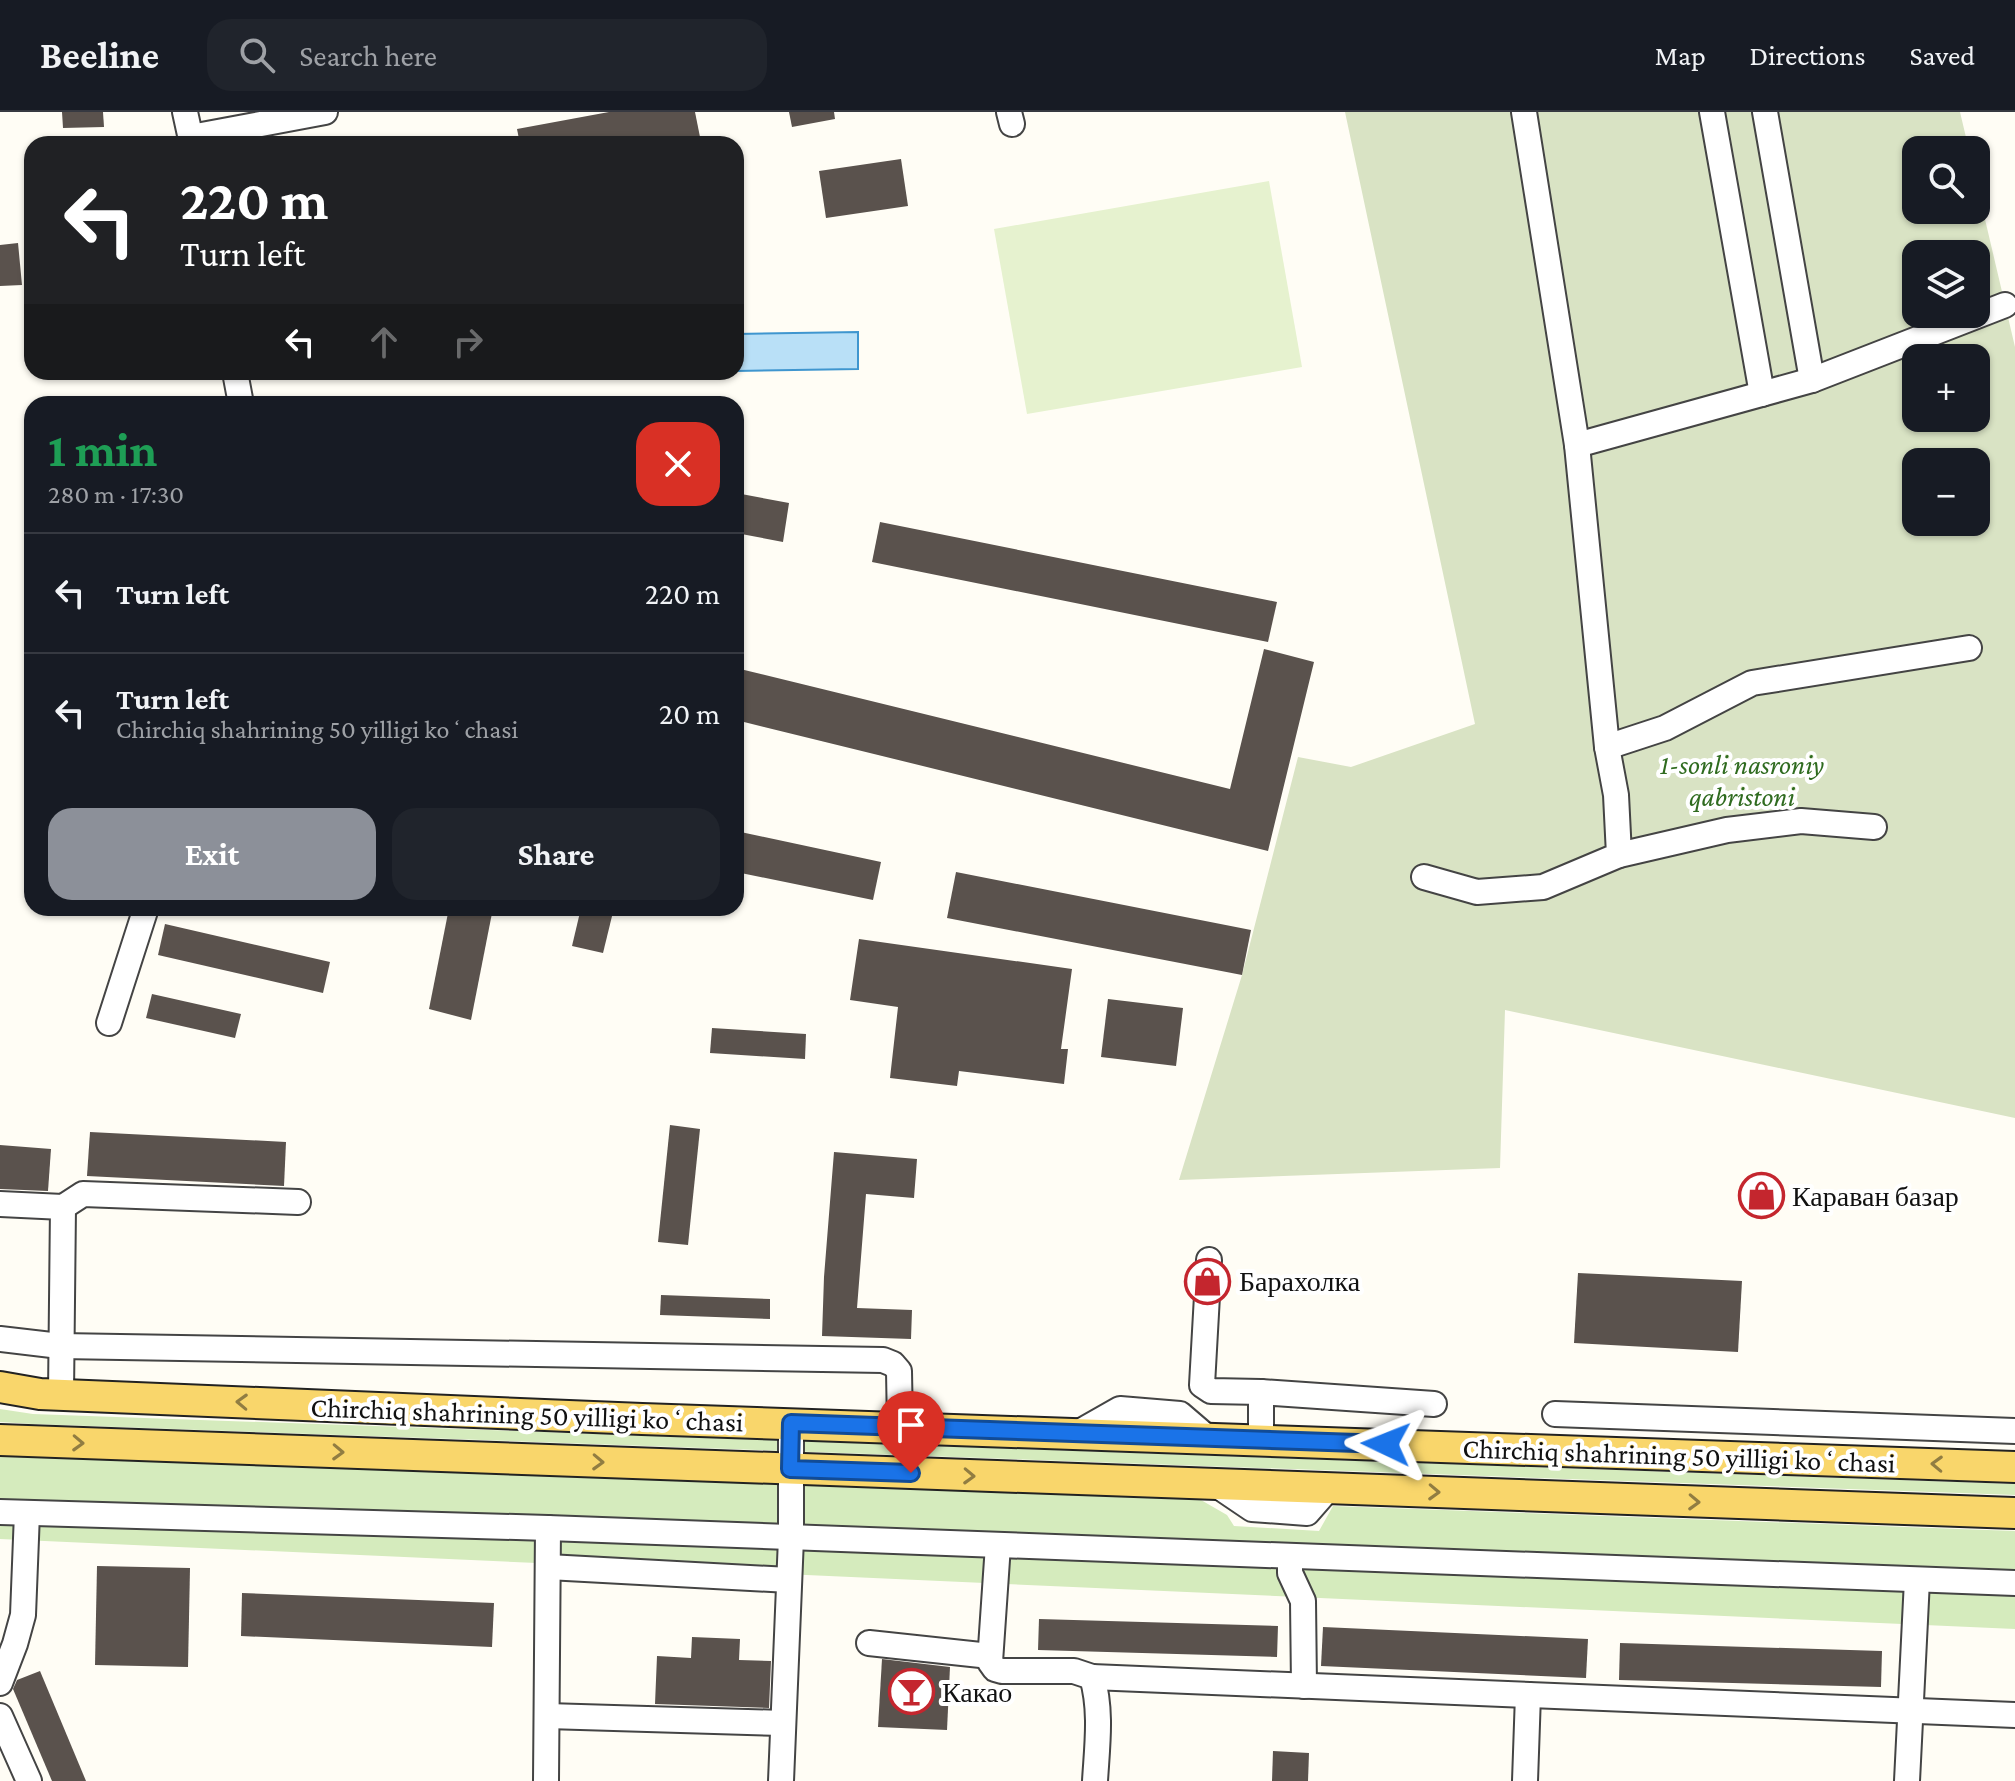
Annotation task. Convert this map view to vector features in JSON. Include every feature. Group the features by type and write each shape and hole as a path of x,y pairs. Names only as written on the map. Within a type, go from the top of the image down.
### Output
{"main road":[{"name":"Chirchiq shahrining 50 yilligi koʻchasi","path":"0,1387 61,1394 791,1423 2015,1467"},
{"name":"Chirchiq shahrining 50 yilligi koʻchasi","path":"0,1440 2015,1513"}],"street":[{"path":"185,112 191,136"},
{"path":"215,136 325,112"},
{"path":"1524,112 1577,445 1607,747 1616,795 1619,855"},
{"path":"1712,112 1762,394"},
{"path":"1765,112 1812,380"},
{"path":"1577,445 1812,380 2005,305"},
{"path":"1607,747 1665,728 1752,683 1969,648"},
{"path":"1424,877 1477,892 1543,887 1619,855 1727,830 1801,821 1874,827"},
{"path":"109,1023 143,916"},
{"path":"0,1204 63,1207 83,1194 298,1202"},
{"path":"61,1394 63,1207"},
{"path":"1209,1260 1202,1385 1211,1391 1434,1404"},
{"path":"0,1339 60,1346 883,1360 899,1371 900,1427"},
{"path":"1261,1392 1261,1440"},
{"path":"1555,1414 2015,1431"},
{"path":"781,1781 791,1538 791,1423"},
{"path":"0,1512 548,1528 2015,1583"},
{"path":"0,1683 8,1644 23,1615 27,1513"},
{"path":"546,1781 548,1528"},
{"path":"998,1545 990,1662 995,1669 1002,1671 1074,1671 1092,1677 2015,1715"},
{"path":"1290,1557 1290,1573 1303,1601 1304,1686"},
{"path":"548,1567 789,1580"},
{"path":"1907,1781 1917,1580"},
{"path":"869,1643 990,1656"},
{"path":"1092,1677 1098,1730 1095,1781"},
{"path":"1525,1781 1528,1695"},
{"path":"0,1716 29,1781"},
{"path":"547,1716 783,1723"}],"green space":[{"name":"1-sonli nasroniy qabristoni","path":"1345,112 1960,112 1966,136 1902,136 1902,224 1986,224 1990,240 1902,240 1902,328 1990,328 1990,241 2015,347 2015,1118 1505,1010 1500,1168 1179,1180 1242,975 1298,757 1351,767 1475,724"},
{"path":"1269,181 1302,367 1027,414 994,229"},
{"path":"0,1409 33,1414 2015,1484 2015,1495 32,1424 0,1422"},
{"path":"0,1443 1201,1500 1227,1515 1234,1526 1319,1531 1333,1506 2015,1531 2015,1629 0,1539"}],"water":[{"path":"858,332 858,369 744,371 744,334"}],"building":[{"path":"62,112 103,112 104,127 63,128"},
{"path":"609,112 695,112 700,136 518,136 517,129"},
{"path":"789,112 834,112 835,119 792,127"},
{"path":"901,159 908,206 826,218 819,171"},
{"path":"18,243 22,285 0,286 0,245"},
{"path":"744,495 789,503 783,542 744,535"},
{"path":"880,522 1277,602 1268,642 872,562"},
{"path":"1264,649 1314,662 1268,851 744,722 744,670 1230,789"},
{"path":"744,833 881,862 873,900 744,874"},
{"path":"956,872 1251,930 1242,975 947,918"},
{"path":"447,916 491,916 471,1020 429,1009"},
{"path":"579,916 612,916 603,953 572,946"},
{"path":"165,924 330,962 323,993 158,955"},
{"path":"859,939 1072,969 1061,1049 1068,1049 1064,1084 959,1071 957,1086 890,1078 898,1007 850,1000"},
{"path":"152,994 241,1014 235,1038 146,1018"},
{"path":"1108,999 1183,1008 1176,1066 1101,1057"},
{"path":"712,1028 806,1034 805,1059 710,1053"},
{"path":"670,1125 700,1129 688,1245 658,1242"},
{"path":"90,1132 286,1142 284,1186 87,1176"},
{"path":"0,1145 51,1149 48,1191 0,1189"},
{"path":"834,1152 917,1159 914,1198 866,1194 857,1308 912,1310 911,1339 822,1336"},
{"path":"1578,1273 1742,1281 1738,1352 1574,1343"},
{"path":"661,1295 770,1299 770,1319 660,1315"},
{"path":"97,1566 190,1568 188,1667 95,1665"},
{"path":"242,1593 494,1603 492,1647 241,1636"},
{"path":"1039,1619 1278,1626 1277,1657 1038,1650"},
{"path":"1323,1627 1588,1639 1586,1678 1321,1666"},
{"path":"692,1637 740,1639 739,1660 771,1661 769,1708 655,1704 657,1656 691,1658"},
{"path":"1620,1643 1882,1651 1881,1687 1619,1680"},
{"path":"882,1659 950,1667 947,1730 878,1727"},
{"path":"40,1671 86,1781 52,1781 13,1689 17,1680"},
{"path":"1273,1751 1309,1753 1308,1781 1272,1781"}],"place":[{"name":"Караван базар","path":"1761,1196"},
{"name":"Барахолка","path":"1208,1281"},
{"name":"Какао","path":"911,1692"}],"route":[{"path":"911,1473 790,1469 791,1423 1386,1444"}]}
